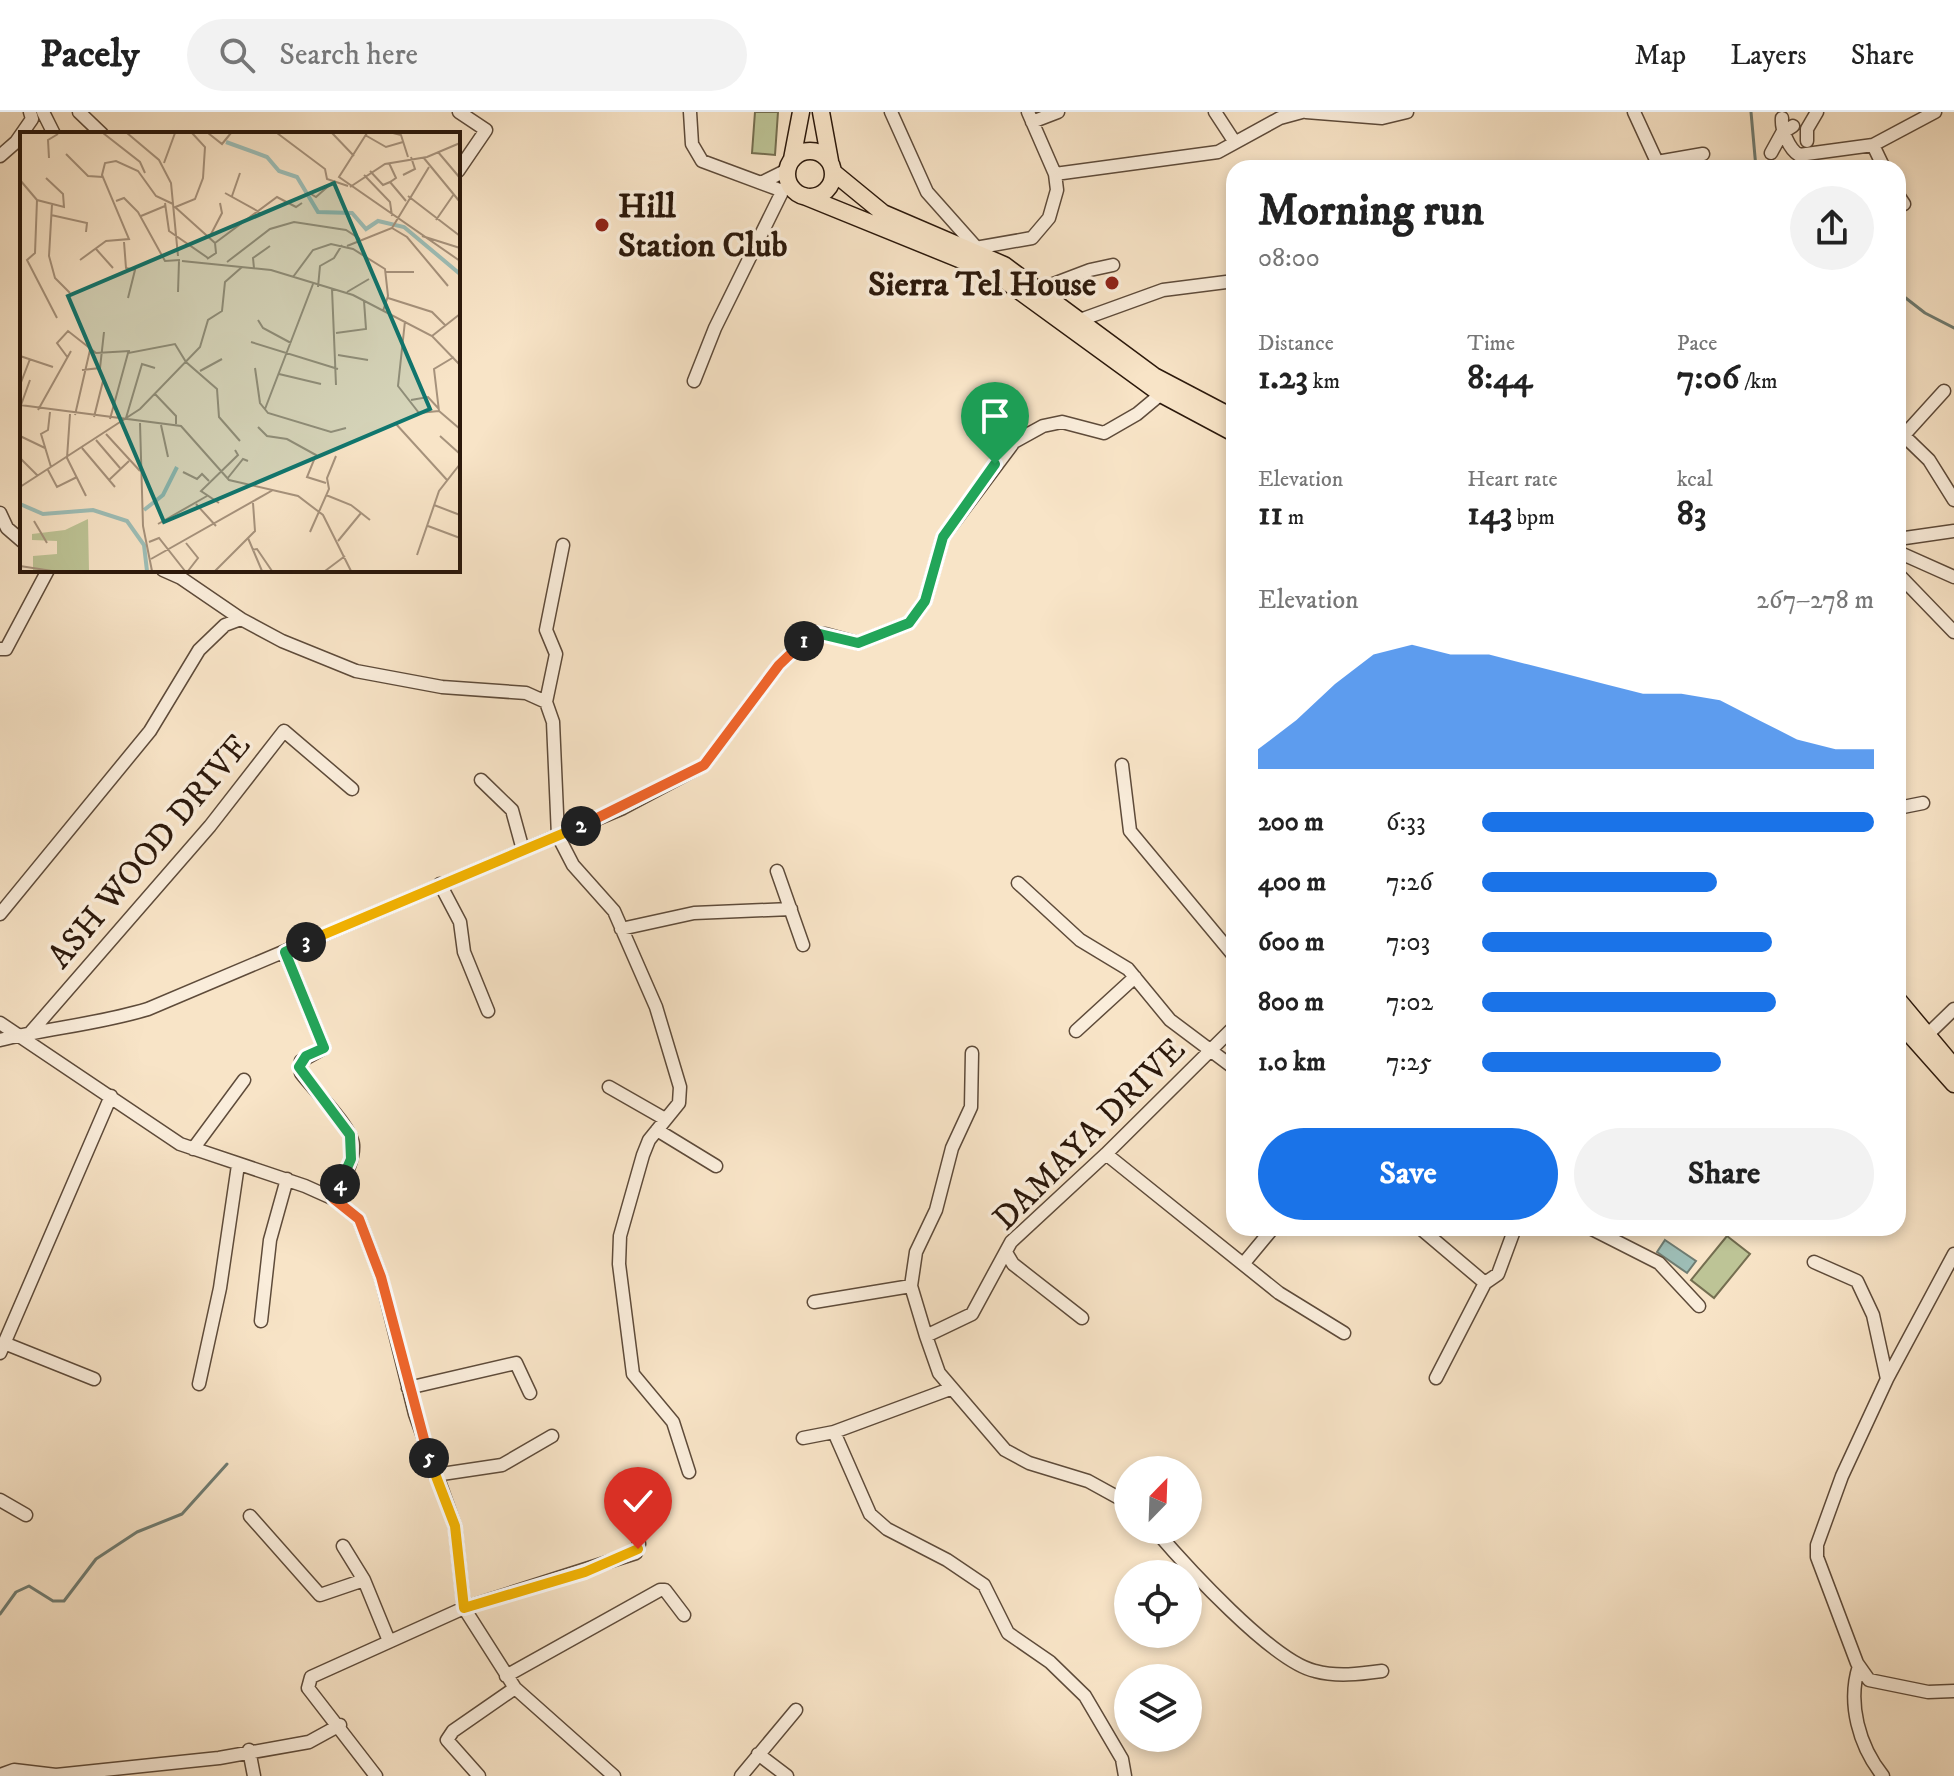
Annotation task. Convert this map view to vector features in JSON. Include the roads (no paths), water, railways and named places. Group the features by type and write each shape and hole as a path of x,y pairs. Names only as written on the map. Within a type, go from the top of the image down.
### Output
{"main road":[{"path":"793,191 789,164 801,112"},
{"path":"793,191 826,191 832,166 821,112"},
{"path":"789,164 808,152 817,153 883,213 966,250 1040,289 1168,385 1226,422"},
{"path":"793,191 966,250 1161,394 1226,423"},
{"path":"1906,1014 1921,1041 1954,1084"},
{"path":"1906,1028 1954,1067"}],"street":[{"path":"23,132 32,119 30,112"},
{"path":"43,112 53,132"},
{"path":"79,112 100,132"},
{"path":"459,112 486,130 460,168"},
{"path":"690,112 692,144 702,161 761,183 793,191 767,229 715,328 694,381"},
{"path":"891,112 927,192 966,250 1017,242 1032,238 1042,230 1055,205 1055,174 1030,117 1058,112"},
{"path":"1215,112 1234,141"},
{"path":"1055,174 1218,152 1280,118 1304,112 1382,118 1407,112"},
{"path":"1634,112 1656,160"},
{"path":"1816,113 1791,122 1782,129 1790,147 1799,155 1873,145 1935,112"},
{"path":"1807,141 1807,129 1816,113"},
{"path":"1771,153 1791,122"},
{"path":"0,156 20,135"},
{"path":"1873,145 1880,160"},
{"path":"1668,160 1703,154"},
{"path":"761,183 789,164"},
{"path":"1040,289 1090,270 1113,265"},
{"path":"1080,320 1151,293 1226,282"},
{"path":"1906,427 1944,391"},
{"path":"0,1040 66,1029 148,1009 623,808 704,765 779,665 809,636 825,634 858,643 909,623 925,601 943,537 1014,442 1043,426 1062,422 1104,433 1137,414 1161,394"},
{"path":"1906,437 1929,460 1954,500"},
{"path":"0,513 7,528 20,539"},
{"path":"1906,538 1954,531"},
{"path":"563,545 546,630 556,654 546,702 553,722 558,836 573,865 614,911 656,1007 678,1079 679,1103 649,1140 637,1175 620,1236 619,1264 633,1374 673,1422 689,1472"},
{"path":"1906,556 1954,577"},
{"path":"3,649 47,572"},
{"path":"168,572 282,641 356,671 442,687 526,693 546,702"},
{"path":"1906,582 1954,632"},
{"path":"0,914 143,740 191,661 225,625 241,619"},
{"name":"ASH WOOD DRIVE","path":"26,1034 210,826 284,731 352,789"},
{"path":"1122,765 1130,831 1226,946"},
{"path":"481,780 512,810 523,850"},
{"path":"1906,806 1923,803"},
{"path":"777,871 803,945"},
{"path":"1018,883 1080,940 1135,977 1170,1020 1211,1049"},
{"path":"440,884 460,922 464,952 488,1011"},
{"path":"621,929 694,913 791,909"},
{"path":"285,952 324,1048 301,1061 301,1073 344,1125 353,1145 351,1159 334,1199"},
{"path":"1076,1031 1135,977"},
{"path":"1921,1041 1954,1009"},
{"path":"0,1023 26,1034 186,1146 287,1179 334,1199 359,1219 381,1277 408,1388 459,1544 464,1608 515,1688 614,1776"},
{"name":"DAMAYA DRIVE","path":"1082,1318 1013,1264 1007,1254 1011,1242 1106,1154 1226,1035"},
{"name":"DAMAYA DRIVE","path":"1211,1049 1226,1061"},
{"path":"972,1053 971,1107 952,1148 936,1210 919,1239 911,1286 926,1336 939,1373 950,1389 1005,1450 1020,1460 1088,1481 1114,1495"},
{"path":"186,1146 244,1080"},
{"path":"609,1087 716,1166"},
{"path":"94,1379 2,1348 111,1096"},
{"path":"1106,1154 1279,1293 1344,1333"},
{"path":"199,1384 220,1288 238,1165"},
{"path":"261,1321 270,1240 287,1179"},
{"path":"1244,1263 1266,1236"},
{"path":"1429,1236 1485,1283"},
{"path":"1436,1378 1485,1283 1498,1274 1512,1236"},
{"path":"1606,1236 1659,1263 1699,1306"},
{"path":"926,1336 972,1314 1007,1254"},
{"path":"1954,1254 1887,1379 1842,1476 1817,1545 1817,1557 1859,1666 1869,1680 1928,1692 1954,1691"},
{"path":"1814,1262 1857,1281 1873,1315 1887,1379"},
{"path":"814,1302 911,1286"},
{"path":"408,1388 516,1363 522,1368 530,1393"},
{"path":"803,1438 834,1432 950,1389"},
{"path":"834,1432 870,1514 887,1529 947,1560 984,1585 1008,1633 1050,1662 1085,1696 1122,1759 1125,1776"},
{"path":"435,1475 502,1465 552,1436"},
{"path":"0,1500 26,1515"},
{"path":"250,1516 320,1595 364,1580"},
{"path":"376,1776 340,1725 308,1688 308,1681 323,1671 464,1608 636,1553 639,1544 635,1517"},
{"path":"1167,1544 1278,1653 1313,1671 1353,1675 1382,1671"},
{"path":"343,1546 364,1580 389,1641"},
{"path":"506,1676 660,1590 665,1590 684,1615"},
{"path":"1859,1666 1854,1681 1853,1709 1875,1766 1883,1776"},
{"path":"479,1776 447,1740 453,1731 515,1688"},
{"path":"741,1776 796,1710"},
{"path":"0,1775 14,1770 37,1775 174,1764 309,1742 340,1725"},
{"path":"249,1750 254,1776"},
{"path":"758,1754 787,1776"}],"water":[{"path":"1665,1240 1696,1261 1687,1273 1657,1252"}],"waterway":[{"path":"1751,112 1755,160"},
{"path":"1906,298 1925,313 1954,328"},
{"path":"0,1614 16,1592 29,1586 53,1601 64,1601 96,1559 137,1532 182,1514 227,1464"}],"place":[{"name":"Hill Station Club","path":"602,225"},
{"name":"Sierra Tel House","path":"1112,283"}]}
